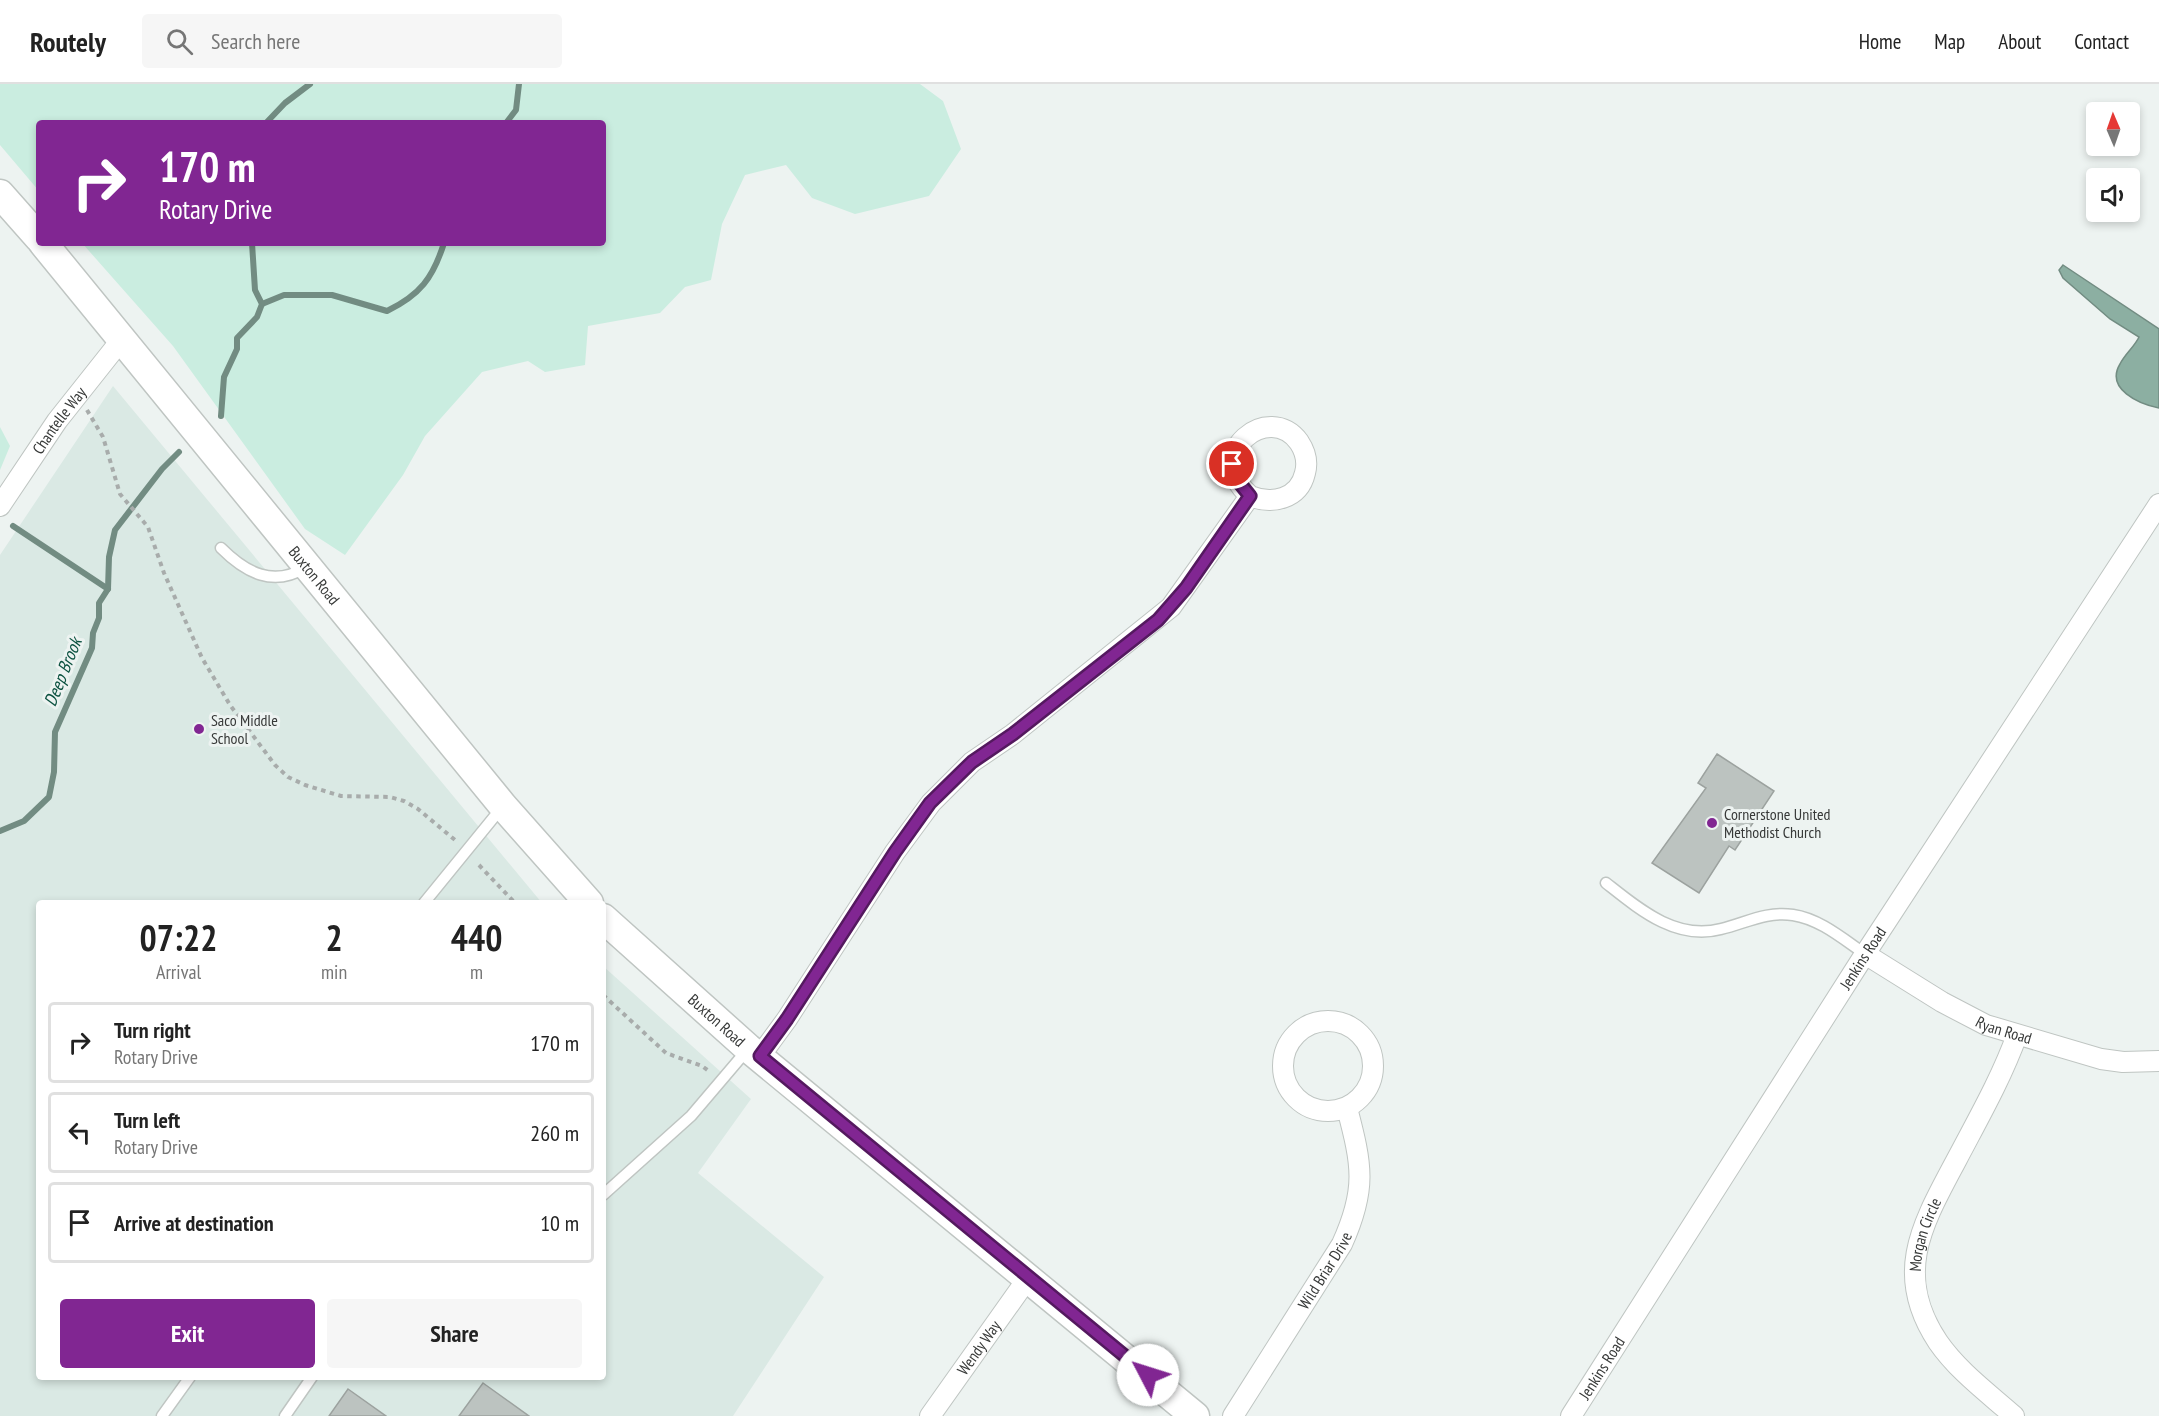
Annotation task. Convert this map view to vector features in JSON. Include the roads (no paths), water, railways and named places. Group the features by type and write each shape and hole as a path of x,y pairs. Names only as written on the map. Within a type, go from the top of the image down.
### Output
{"main road":[{"path":"0,194 36,235"},
{"name":"Buxton Road","path":"45,246 503,806 586,900"},
{"name":"Buxton Road","path":"606,921 754,1052 1195,1416"}],"street":[{"name":"Chantelle Way","path":"0,506 76,395 122,339"},
{"path":"754,1052 787,1019 895,852 930,803 972,762 1013,734 1158,620 1186,588 1250,496"},
{"name":"Jenkins Road","path":"1571,1416 1865,954 2159,504"},
{"name":"Ryan Road","path":"1865,954 1964,1014 2017,1035 2101,1059 2123,1062 2159,1061"},
{"path":"1329,1020 1344,1023 1358,1031 1368,1042 1373,1057 1374,1072 1369,1087 1360,1099 1347,1108 1333,1112 1318,1111 1304,1105 1293,1095 1286,1083 1282,1068 1287,1047 1301,1030 1314,1023 1329,1020"},
{"name":"Morgan Circle","path":"2014,1416 1969,1376 1939,1342 1923,1311 1915,1278 1916,1251 1925,1218 1998,1081 2017,1035"},
{"name":"Wild Briar Drive","path":"1233,1416 1342,1244 1350,1227 1359,1202 1360,1164 1347,1108"},
{"name":"Wendy Way","path":"930,1416 1028,1278"}],"lane":[{"path":"221,548 240,565 268,576 285,578 307,567"},
{"path":"426,900 503,806"},
{"path":"1606,883 1651,917 1684,930 1708,932 1756,917 1792,915 1814,921 1865,954"},
{"path":"606,1192 665,1142 721,1081 754,1052"},
{"path":"162,1416 188,1380"},
{"path":"285,1416 310,1380"}],"waterway":[{"name":"Deep Brook","path":"269,120 285,103 310,84"},
{"path":"508,120 516,110 519,84"},
{"name":"Deep Brook","path":"221,416 224,377 237,349 237,338 257,317 262,304 255,290 252,246"},
{"path":"262,304 284,295 332,295 387,311 408,299 424,284 443,246"},
{"name":"Deep Brook","path":"0,831 24,821 49,797 54,772 55,732 92,648 93,633 99,618 99,603 108,589 109,557 115,530 162,469 179,452"},
{"path":"13,526 108,589"}],"place":[{"name":"Saco Middle School","path":"199,729"},
{"name":"Cornerstone United Methodist Church","path":"1712,823"}]}
